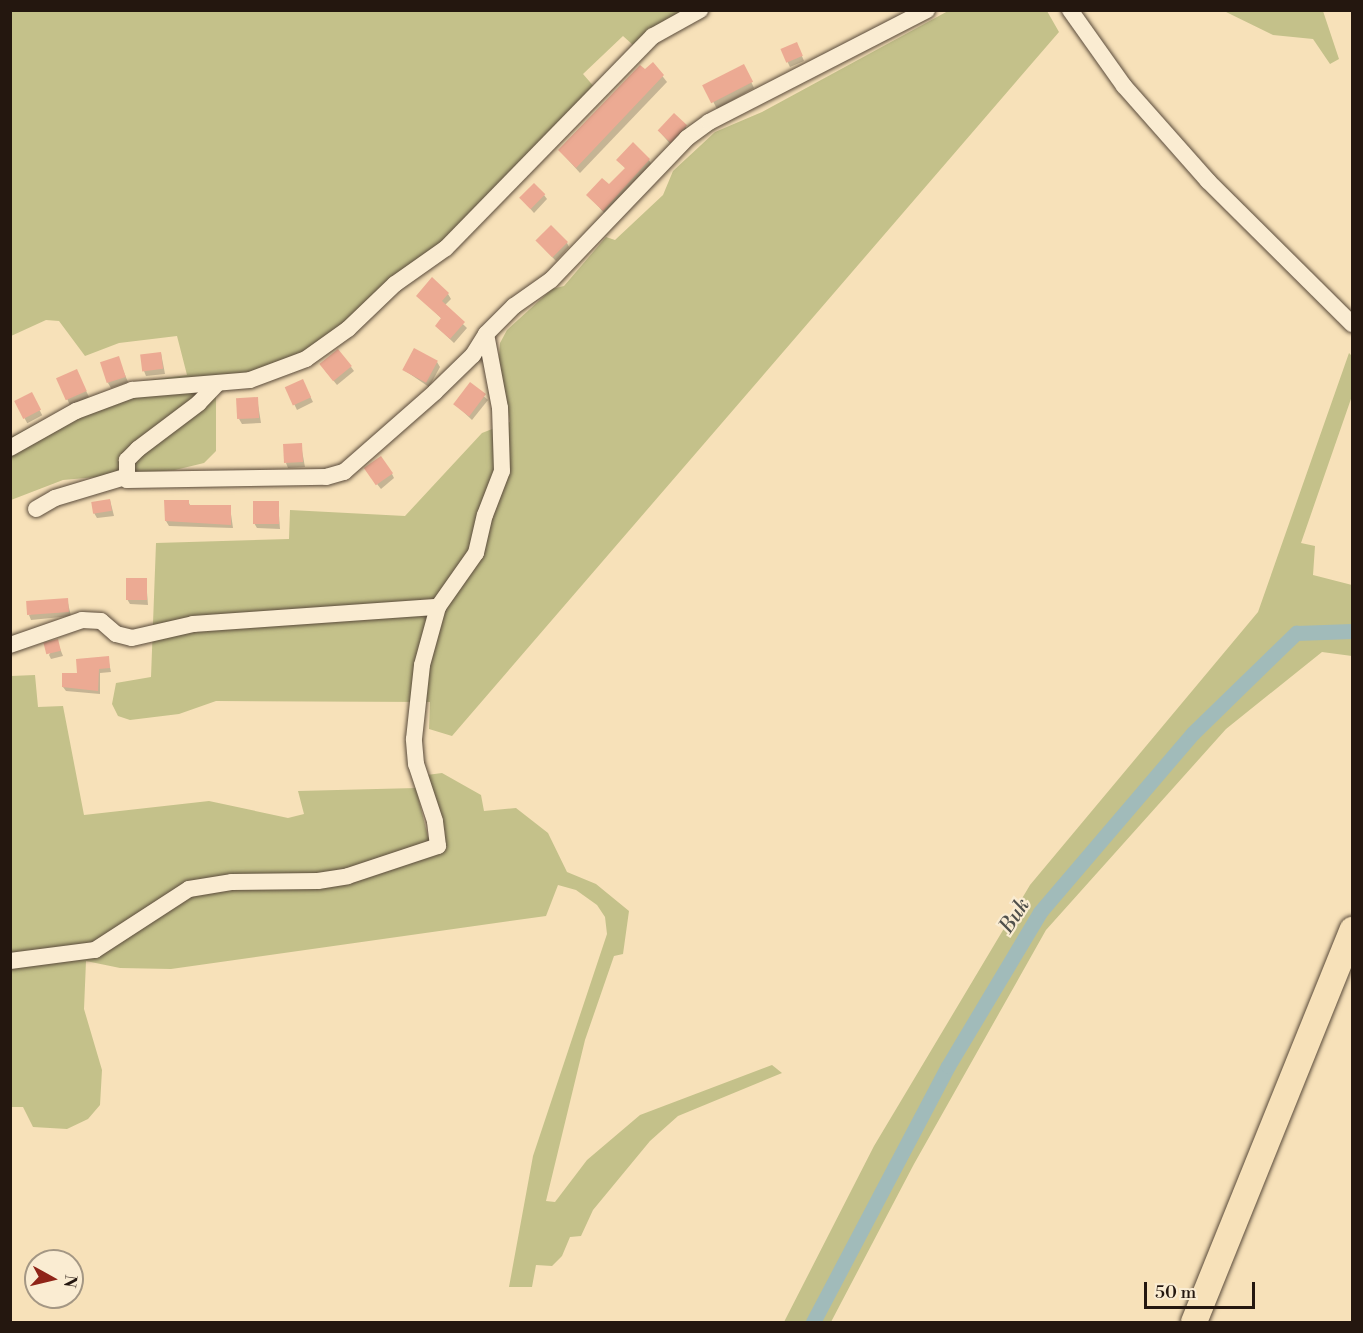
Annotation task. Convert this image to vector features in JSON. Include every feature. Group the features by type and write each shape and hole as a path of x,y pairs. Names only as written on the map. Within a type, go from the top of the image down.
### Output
{"main road":[{"path":"1194,1323 1353,930"}],"street":[{"path":"10,448 76,411 132,390 250,380 278,371 327,345 396,284 447,248 653,36 700,10"},
{"path":"125,477 130,482 168,482 246,475 326,477 344,472 435,392 472,355 486,334 514,306 550,280 687,138 709,122 927,10"},
{"path":"1070,10 1124,86 1195,167 1353,324"},
{"path":"10,961 95,950 189,889 232,882 318,881 348,876 438,846 435,821 416,764 414,739 422,665 438,607 476,553 485,514 502,471 500,408 486,334"},
{"path":"125,477 127,460 199,403 218,383"},
{"path":"36,509 55,498 125,477"},
{"path":"10,645 82,620 101,621 116,634 132,638 193,624 438,607"}],"shaded area":[{"path":"11,11 694,11 667,19 633,45 623,36 583,74 596,89 446,243 324,342 250,376 216,377 216,451 204,463 175,470 63,480 11,500 11,437 84,399 135,382 187,375 177,336 119,343 85,356 59,321 46,320 11,336"},
{"path":"948,11 1047,11 1059,32 452,736 429,729 430,702 216,701 179,714 130,720 118,716 112,704 116,683 151,677 156,543 289,539 290,510 405,516 482,433 510,422 499,358 500,343 507,330 552,289 564,286 606,237 615,240 663,195 673,171 715,132 762,112"},
{"path":"1224,11 1323,11 1339,59 1330,64 1313,39 1273,35"},
{"path":"1349,353 1352,356 1352,396 1301,543 1315,546 1313,575 1352,585 1352,656 1322,652 1226,729 1046,930 914,1164 831,1322 784,1322 874,1146 1030,885 1258,612"},
{"path":"35,675 38,707 63,706 84,815 209,801 288,818 304,814 298,791 416,788 428,837 443,843 445,832 427,775 442,773 481,795 484,811 516,808 548,833 567,872 596,884 629,911 623,954 614,956 585,1040 546,1201 555,1202 587,1160 640,1115 772,1065 782,1073 678,1116 650,1141 593,1210 581,1236 570,1237 562,1256 552,1266 536,1265 532,1287 509,1287 533,1156 607,934 605,917 597,905 576,890 558,885 546,916 171,969 120,968 86,961 84,1009 102,1070 100,1105 88,1119 67,1129 33,1127 23,1107 11,1107 11,676"}],"building":[{"path":"797,42 803,56 786,63 780,49"},
{"path":"653,62 664,75 576,168 558,150 640,65 645,69"},
{"path":"744,64 753,82 711,103 702,85"},
{"path":"674,113 687,125 671,143 658,131"},
{"path":"633,142 650,159 603,211 586,195 602,178 609,184 625,168 616,160"},
{"path":"534,183 545,194 530,209 519,198"},
{"path":"551,225 568,242 552,258 535,241"},
{"path":"432,277 449,293 442,301 465,322 450,339 435,326 441,318 416,296"},
{"path":"414,348 438,361 426,383 402,370"},
{"path":"338,349 352,366 333,381 319,364"},
{"path":"161,352 163,369 142,371 140,355"},
{"path":"119,356 126,377 107,383 100,362"},
{"path":"77,369 87,391 66,400 56,378"},
{"path":"303,379 311,397 293,405 285,387"},
{"path":"470,382 486,394 469,416 453,404"},
{"path":"32,392 41,410 23,419 14,401"},
{"path":"258,397 259,418 237,419 236,398"},
{"path":"302,443 303,462 284,463 283,444"},
{"path":"381,456 393,473 376,485 364,468"},
{"path":"110,499 112,511 93,514 91,502"},
{"path":"164,500 189,500 189,505 231,505 231,525 165,521"},
{"path":"253,501 279,501 279,524 253,524"},
{"path":"126,578 147,578 147,600 126,600"},
{"path":"68,598 69,612 27,615 26,601"},
{"path":"58,639 61,651 46,654 43,643"},
{"path":"109,656 110,668 99,669 98,691 62,687 62,673 77,673 76,659"}],"waterway":[{"name":"Buk","path":"813,1322 948,1066 1040,912 1193,733 1296,633 1352,631"}]}
